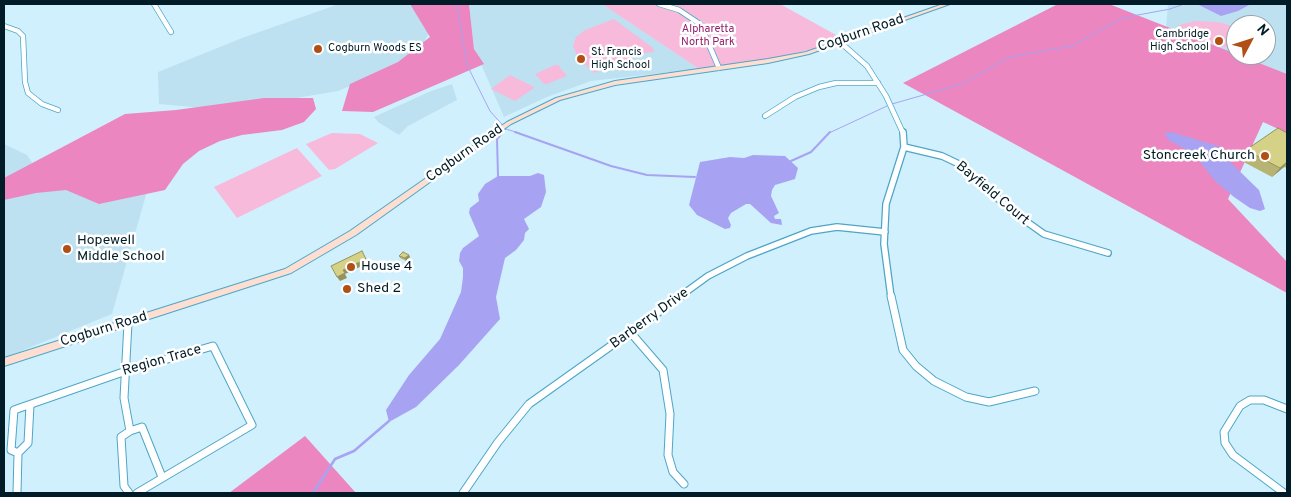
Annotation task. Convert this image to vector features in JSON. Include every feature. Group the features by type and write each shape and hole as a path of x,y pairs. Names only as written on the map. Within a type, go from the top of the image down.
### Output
{"street":[{"path":"154,4 171,32"},
{"path":"659,4 679,10 700,24 719,68"},
{"name":"Cogburn Road","path":"4,362 276,277 310,260 353,233 509,123 541,106 600,86 792,57 947,4"},
{"path":"4,26 18,31 23,36 25,82 28,93 42,104 58,110"},
{"path":"840,42 867,66 896,116 903,133 904,147 886,204 884,244 900,341 906,354 916,366 944,387 978,400 1000,401 1035,391"},
{"path":"765,116 795,96 819,87 836,83 878,83"},
{"name":"Bayfield Court","path":"904,147 942,156 961,165 1013,212 1044,234 1108,253"},
{"name":"Barberry Drive","path":"462,493 528,404 631,333 708,276 747,256 811,231 828,228 885,232"},
{"path":"128,323 124,398 130,431"},
{"path":"631,333 662,370 665,377 670,414 668,455 672,472 684,484"},
{"name":"Region Trace","path":"18,453 12,450 14,410 126,371 213,346 252,425 137,493"},
{"path":"1284,493 1234,455 1225,443 1224,432 1240,406 1250,400 1264,400 1287,409"},
{"path":"17,493 18,453 28,443 30,405"},
{"path":"128,493 124,486 121,437 130,431 142,427 162,477"}],"shaded area":[{"name":"Cogburn Woods ES","path":"339,4 409,4 434,24 414,60 338,91 225,110 159,104 158,72 242,38"},
{"path":"410,4 469,4 474,49 484,64 373,112 342,111 350,84 398,62 430,37"},
{"name":"St. Francis High School","path":"469,4 602,4 699,69 591,81 547,97 504,117 474,48"},
{"path":"1058,4 1109,4 1226,50 1226,65 1264,65 1287,74 1287,133 1263,122 1228,199 1287,262 1287,293 903,83"},
{"name":"Cambridge High School","path":"1168,4 1287,4 1287,74 1263,65 1276,65 1276,15 1226,15 1226,51 1166,28"},
{"path":"1197,4 1251,4 1238,11 1221,16"},
{"path":"452,84 457,100 408,126 399,135 378,122 374,117 431,91"},
{"path":"264,98 313,98 316,109 304,122 282,130 242,135 220,141 199,151 183,164 165,190 99,204 66,190 36,193 4,200 4,178 125,114 176,110"},
{"path":"1171,132 1218,146 1227,159 1259,190 1265,209 1260,211 1250,208 1234,197 1215,181 1194,154 1170,141 1164,134"},
{"name":"Hopewell Middle School","path":"4,144 27,155 46,184 150,181 112,314 4,358"},
{"path":"753,155 785,156 798,168 795,179 775,185 772,190 771,196 779,213 774,216 775,219 781,219 782,225 771,223 750,204 746,204 731,213 728,218 731,225 730,228 725,229 697,215 689,205 700,162 730,157 744,158"},
{"path":"538,173 544,175 546,192 541,207 524,219 529,229 525,233 524,240 516,250 505,258 496,297 500,319 459,365 416,407 389,422 386,410 409,375 440,339 461,292 463,268 459,261 460,253 463,248 479,236 469,213 470,208 479,201 478,194 485,184 498,176 530,176"},
{"path":"305,436 356,493 229,493"}],"green space":[{"name":"Alpharetta North Park","path":"602,4 780,4 847,41 740,66 699,69"},
{"path":"614,19 653,48 654,52 644,53 594,73 578,58 573,46 576,37 585,30"},
{"path":"1195,21 1226,24 1226,47 1221,47 1176,26"},
{"path":"558,65 567,76 544,84 535,74"},
{"path":"510,75 534,88 515,101 491,89"},
{"path":"332,133 360,134 378,143 335,169 329,170 306,144"},
{"path":"297,148 322,176 237,218 214,187"}],"building":[{"path":"1278,128 1287,133 1287,162 1280,168 1246,150"},
{"path":"362,251 366,259 343,270 345,273 337,277 331,266"},
{"path":"403,252 409,255 405,258 399,256"}],"waterway":[{"path":"457,4 467,65 490,111 506,129"},
{"path":"892,104 962,84 1009,57 1072,46 1122,18 1170,9 1184,4"},
{"path":"829,133 887,106"},
{"path":"503,132 506,129"},
{"path":"506,129 519,133"},
{"path":"498,176 497,139 503,132"},
{"path":"515,132 611,166 647,175 695,177"},
{"path":"791,161 811,152 829,133"},
{"path":"313,493 335,459 354,451 389,421"}],"place":[{"name":"Cambridge High School","path":"1219,41"},
{"name":"Cogburn Woods ES","path":"318,49"},
{"name":"St. Francis High School","path":"581,59"},
{"name":"Stoncreek Church","path":"1265,156"},
{"name":"Hopewell Middle School","path":"67,249"},
{"name":"House 4","path":"351,267"},
{"name":"Shed 2","path":"347,289"}]}
